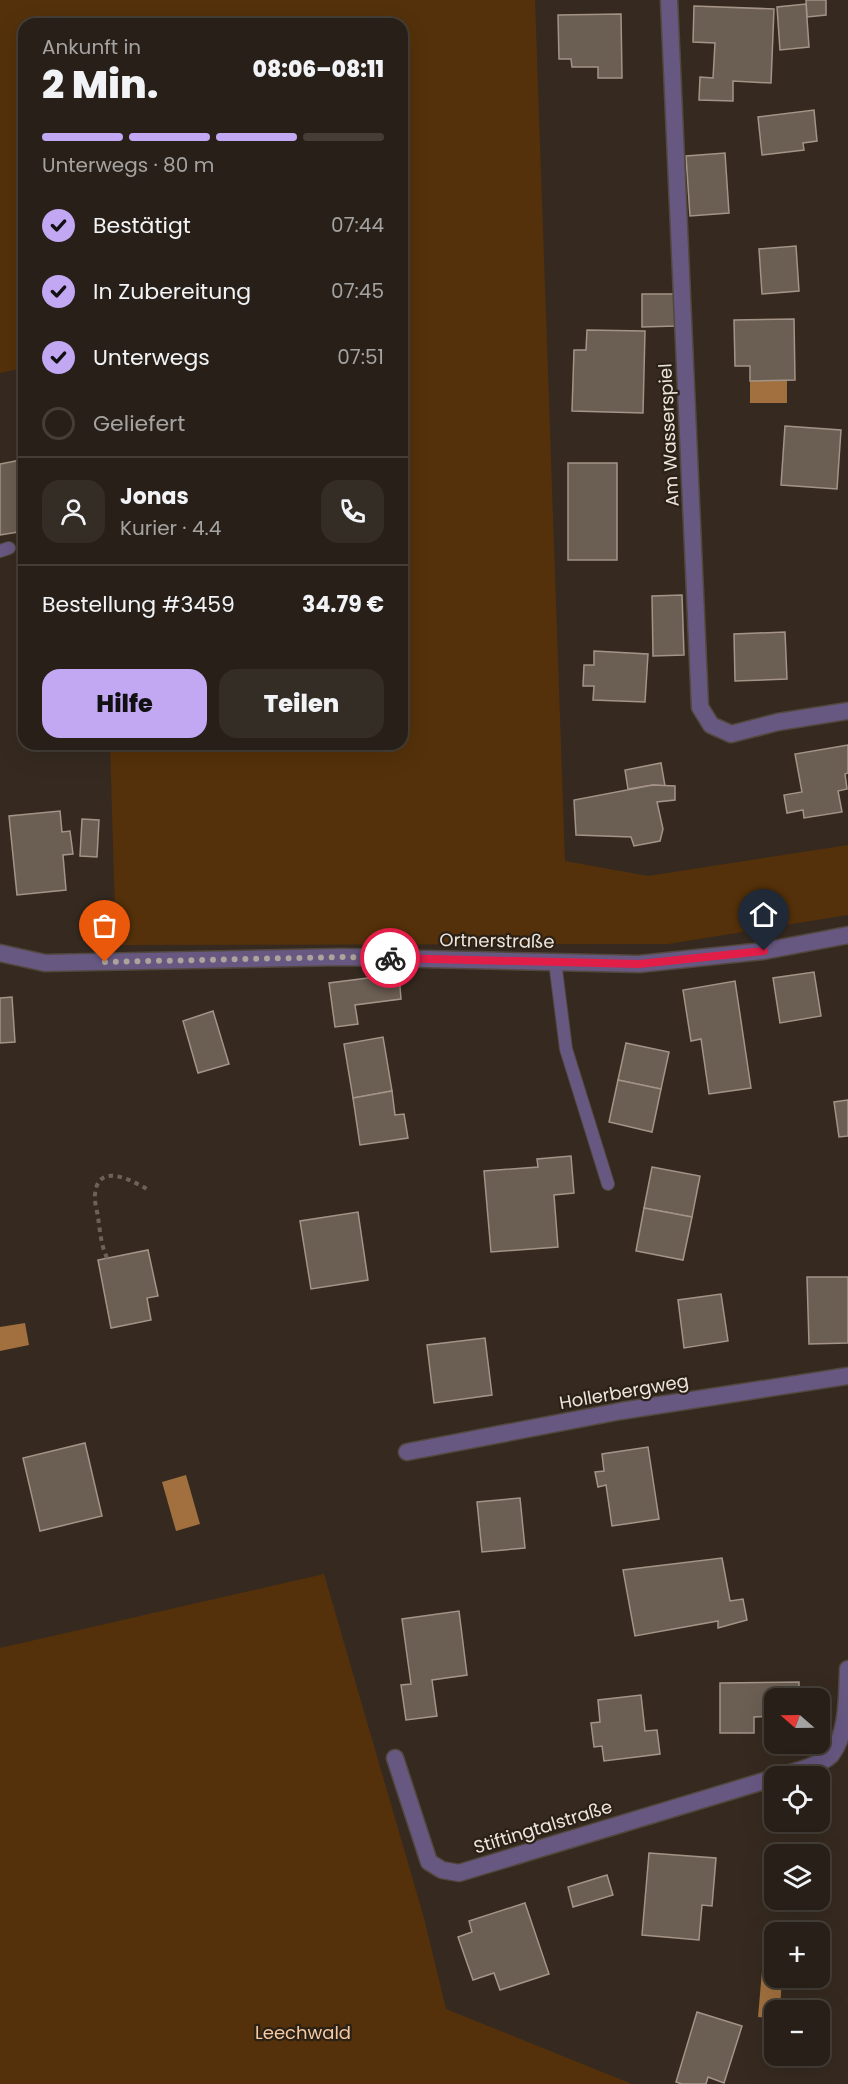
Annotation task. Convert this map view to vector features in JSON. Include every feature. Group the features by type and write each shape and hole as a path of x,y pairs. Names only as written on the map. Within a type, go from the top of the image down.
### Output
{"street":[{"name":"Am Wasserspiel","path":"669,0 700,707 711,725 731,734 778,722 848,711"},
{"name":"Ortnerstraße","path":"0,953 45,963 342,957 639,964 764,951 848,935"},
{"name":"Hollerbergweg","path":"407,1452 621,1411 848,1376"},
{"path":"809,1766 831,1756 844,1735 848,1670"},
{"name":"Stiftingtalstraße","path":"395,1758 429,1862 442,1870 459,1873 764,1781"}],"lane":[{"path":"555,962 566,1048 608,1184"}],"path":[{"path":"107,1258 94,1195 97,1184 105,1177 118,1176 127,1178 147,1189"}],"green space":[{"path":"0,0 535,0 565,861 648,876 848,845 848,915 668,944 116,945 110,750 408,750 408,18 18,18 18,369 0,373"},
{"name":"Leechwald","path":"324,1574 424,1918 446,2009 632,2084 0,2084 0,1648"}],"shaded area":[{"path":"787,380 787,403 750,403 750,381"},
{"path":"25,1323 29,1345 0,1351 0,1327"},
{"path":"186,1475 200,1524 176,1531 162,1482"},
{"path":"762,1971 764,1971 764,1988 781,1988 781,2000 764,2000 764,2017 758,2017"}],"building":[{"path":"806,0 826,0 826,15 807,17"},
{"path":"806,4 809,47 780,50 777,7"},
{"path":"694,6 774,9 771,83 733,81 733,101 699,100 700,77 713,78 715,43 693,42"},
{"path":"621,14 622,78 598,78 598,67 572,67 571,59 559,59 558,15"},
{"path":"814,110 817,141 803,143 804,150 762,155 758,117"},
{"path":"725,153 729,213 690,216 686,156"},
{"path":"796,246 799,291 762,294 759,249"},
{"path":"642,294 676,294 676,326 642,327"},
{"path":"794,319 795,380 750,381 750,366 735,366 734,320"},
{"path":"587,330 645,331 643,413 572,411 574,350 586,350"},
{"path":"785,426 841,430 837,489 781,485"},
{"path":"18,461 18,532 0,535 0,464"},
{"path":"568,463 617,463 617,560 568,560"},
{"path":"682,595 684,655 653,656 652,596"},
{"path":"785,632 787,679 735,681 734,634"},
{"path":"594,651 648,654 645,702 593,700 594,686 583,686 584,665 594,665"},
{"path":"848,745 848,773 845,774 847,789 838,791 842,812 804,818 803,810 787,813 784,795 802,792 795,754"},
{"path":"661,763 665,786 653,785 628,789 625,770"},
{"path":"653,785 675,786 675,800 657,802 663,829 660,841 634,846 631,837 576,835 574,800"},
{"path":"60,811 62,832 70,831 73,854 63,855 66,890 17,895 9,816"},
{"path":"82,819 99,820 97,857 80,856"},
{"path":"814,972 821,1016 780,1023 773,978"},
{"path":"399,974 401,999 355,1005 358,1024 335,1027 329,983"},
{"path":"735,981 751,1088 709,1094 701,1039 691,1041 683,990"},
{"path":"12,997 15,1042 0,1043 0,998"},
{"path":"213,1011 229,1064 198,1073 183,1021"},
{"path":"383,1037 392,1091 353,1098 344,1044"},
{"path":"626,1043 669,1052 661,1089 618,1080"},
{"path":"618,1080 661,1089 652,1132 609,1122"},
{"path":"392,1091 395,1115 404,1114 408,1138 360,1145 353,1098"},
{"path":"848,1100 848,1136 839,1137 834,1102"},
{"path":"571,1156 574,1193 554,1195 558,1247 491,1252 484,1171 538,1167 537,1159"},
{"path":"652,1167 700,1176 692,1217 644,1208"},
{"path":"644,1208 692,1217 683,1260 636,1251"},
{"path":"358,1212 368,1280 311,1289 300,1221"},
{"path":"148,1250 158,1296 147,1298 151,1320 111,1328 98,1260"},
{"path":"807,1277 848,1277 848,1343 809,1344"},
{"path":"721,1294 728,1341 684,1348 678,1300"},
{"path":"485,1338 492,1395 434,1403 427,1345"},
{"path":"85,1443 102,1516 40,1531 23,1458"},
{"path":"648,1447 659,1519 612,1526 606,1485 598,1487 595,1472 604,1471 602,1454"},
{"path":"520,1498 525,1548 482,1552 477,1502"},
{"path":"722,1558 730,1601 743,1599 747,1620 718,1628 718,1621 635,1636 623,1570"},
{"path":"459,1611 467,1675 432,1680 437,1716 406,1720 401,1685 411,1684 402,1619"},
{"path":"799,1682 799,1688 764,1688 764,1716 754,1717 754,1733 720,1733 720,1683"},
{"path":"641,1695 645,1731 657,1730 660,1754 604,1761 602,1746 594,1747 591,1723 600,1722 598,1700"},
{"path":"649,1853 716,1858 712,1906 702,1905 699,1940 642,1935"},
{"path":"607,1875 613,1895 573,1907 568,1887"},
{"path":"525,1903 549,1974 500,1990 494,1973 473,1980 458,1937 472,1932 469,1921"},
{"path":"697,2012 742,2026 724,2083 708,2077 706,2084 676,2082"}],"way so far":[{"path":"105,962 390,958"}],"route":[{"path":"390,958 639,964 764,951"}]}
